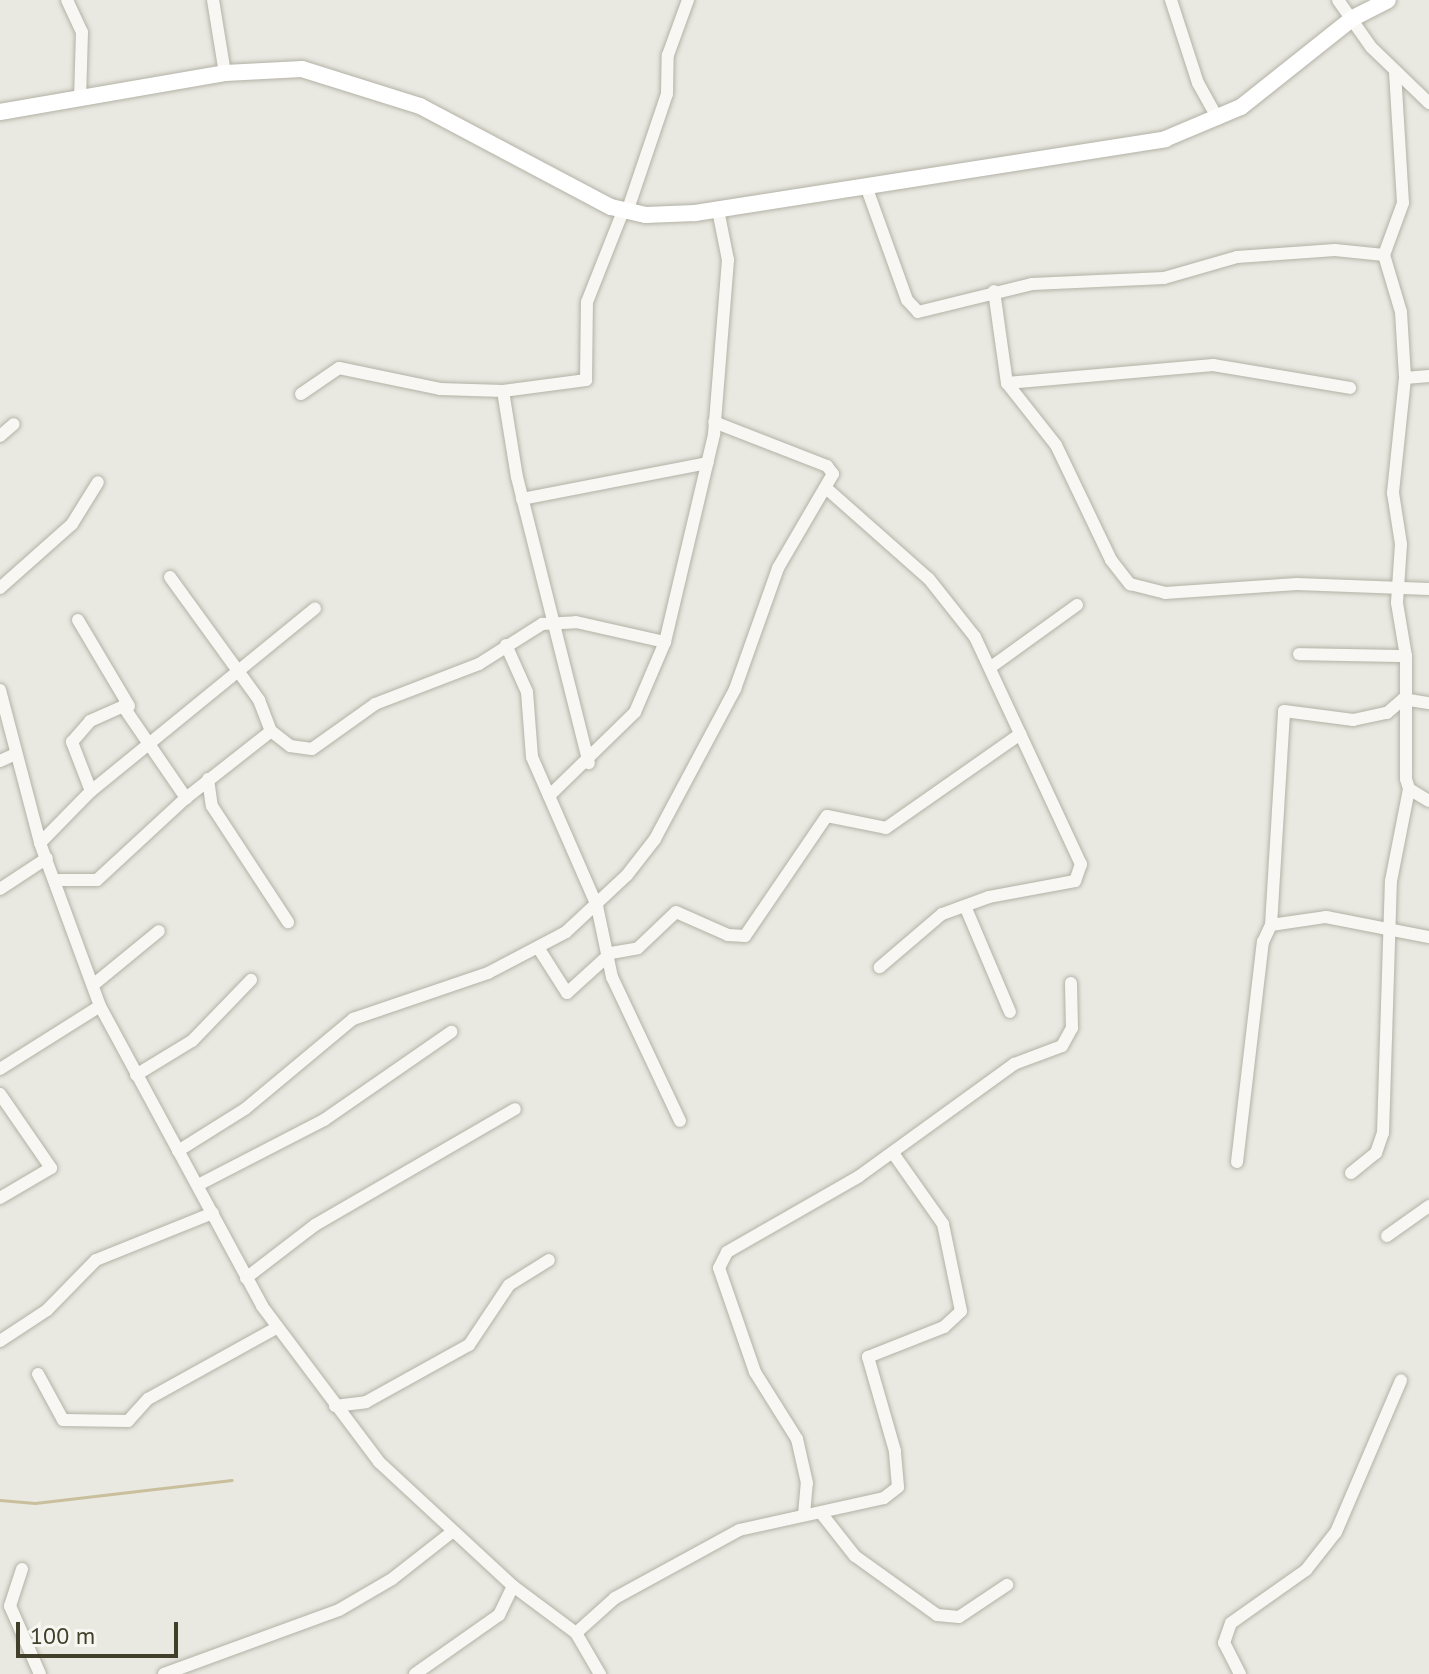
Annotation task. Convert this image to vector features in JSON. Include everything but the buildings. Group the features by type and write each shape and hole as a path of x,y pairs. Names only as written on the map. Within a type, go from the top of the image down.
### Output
{"main road":[{"path":"0,112 225,73 302,69 351,80 420,106 560,185 625,212 718,210 1165,139 1218,119 1270,87 1353,18 1388,0"}],"street":[{"path":"67,0 82,32 80,98"},
{"path":"213,0 225,73"},
{"path":"301,394 339,368 440,389 503,391 586,380 587,302 625,212 667,94 668,55 688,0"},
{"path":"1171,0 1198,83 1218,119"},
{"path":"1338,0 1395,72 1429,103"},
{"path":"1351,1173 1376,1153 1383,1133 1392,934 1391,881 1409,789 1403,699 1406,656 1393,469 1405,378 1401,312 1384,255 1403,203 1395,72"},
{"path":"866,186 907,300 918,312 994,291 1164,278 1237,257 1335,250 1384,255"},
{"path":"549,796 589,763 635,712 665,642 708,463 714,422 728,260 718,210"},
{"path":"994,291 1007,383 1056,445 1090,522 1130,584 1165,593 1297,584 1429,589"},
{"path":"1007,383 1213,365 1350,388"},
{"path":"1405,378 1429,376"},
{"path":"503,391 522,499 556,621 574,720 589,763"},
{"path":"178,1151 245,1109 353,1019 539,949 597,906 655,839 694,773 735,689 778,568 833,474 827,466 714,422"},
{"path":"0,436 14,424"},
{"path":"522,499 708,463"},
{"path":"0,588 72,524 98,482"},
{"path":"826,488 929,579 991,667 1081,864 1075,881 942,914 880,967"},
{"path":"170,577 240,673 271,731 290,746 312,749 375,704 479,664 506,645 556,621 665,642"},
{"path":"991,667 1077,605"},
{"path":"40,843 91,791 240,673 315,608"},
{"path":"78,620 129,706 148,746 186,798"},
{"path":"506,645 527,692 532,757 597,906 611,953 612,977 634,1031 680,1121"},
{"path":"1299,654 1406,656"},
{"path":"0,690 40,843 100,1006 276,1328 379,1462 513,1586 576,1633 600,1674"},
{"path":"1237,1162 1263,942 1271,925 1284,711 1353,720 1387,713 1403,699 1429,703"},
{"path":"91,791 72,742 90,721 129,706"},
{"path":"56,880 97,880 208,779 271,731"},
{"path":"539,949 567,993 611,953 638,948 676,912 728,935 745,936 827,816 886,828 1020,734"},
{"path":"0,761 16,754"},
{"path":"208,779 212,806 288,922"},
{"path":"1409,789 1429,801"},
{"path":"0,889 47,858"},
{"path":"965,906 1010,1012"},
{"path":"1271,925 1326,917 1392,934 1429,937"},
{"path":"93,985 159,931"},
{"path":"136,1075 192,1041 251,980"},
{"path":"804,1515 807,1483 797,1439 755,1372 719,1268 727,1252 770,1223 893,1153 1014,1064 1062,1046 1072,1028 1071,983"},
{"path":"0,1069 100,1006"},
{"path":"198,1185 324,1120 451,1032"},
{"path":"0,1094 51,1168 0,1198"},
{"path":"246,1278 315,1225 515,1109"},
{"path":"576,1633 615,1598 739,1530 884,1498 898,1487 895,1451 868,1357 944,1327 961,1311 943,1224 893,1153"},
{"path":"1387,1236 1429,1206"},
{"path":"0,1341 47,1310 96,1260 213,1213"},
{"path":"335,1406 366,1402 469,1345 509,1285 549,1260"},
{"path":"38,1374 63,1420 128,1421 148,1399 276,1328"},
{"path":"1240,1674 1224,1643 1231,1623 1306,1570 1336,1532 1401,1380"},
{"path":"821,1513 855,1556 937,1615 959,1617 1007,1585"},
{"path":"164,1674 339,1610 392,1579 452,1532"},
{"path":"22,1569 10,1606 40,1674"},
{"path":"415,1674 499,1615 513,1586"}],"waterway":[{"path":"0,1500 35,1503 232,1480"}]}
